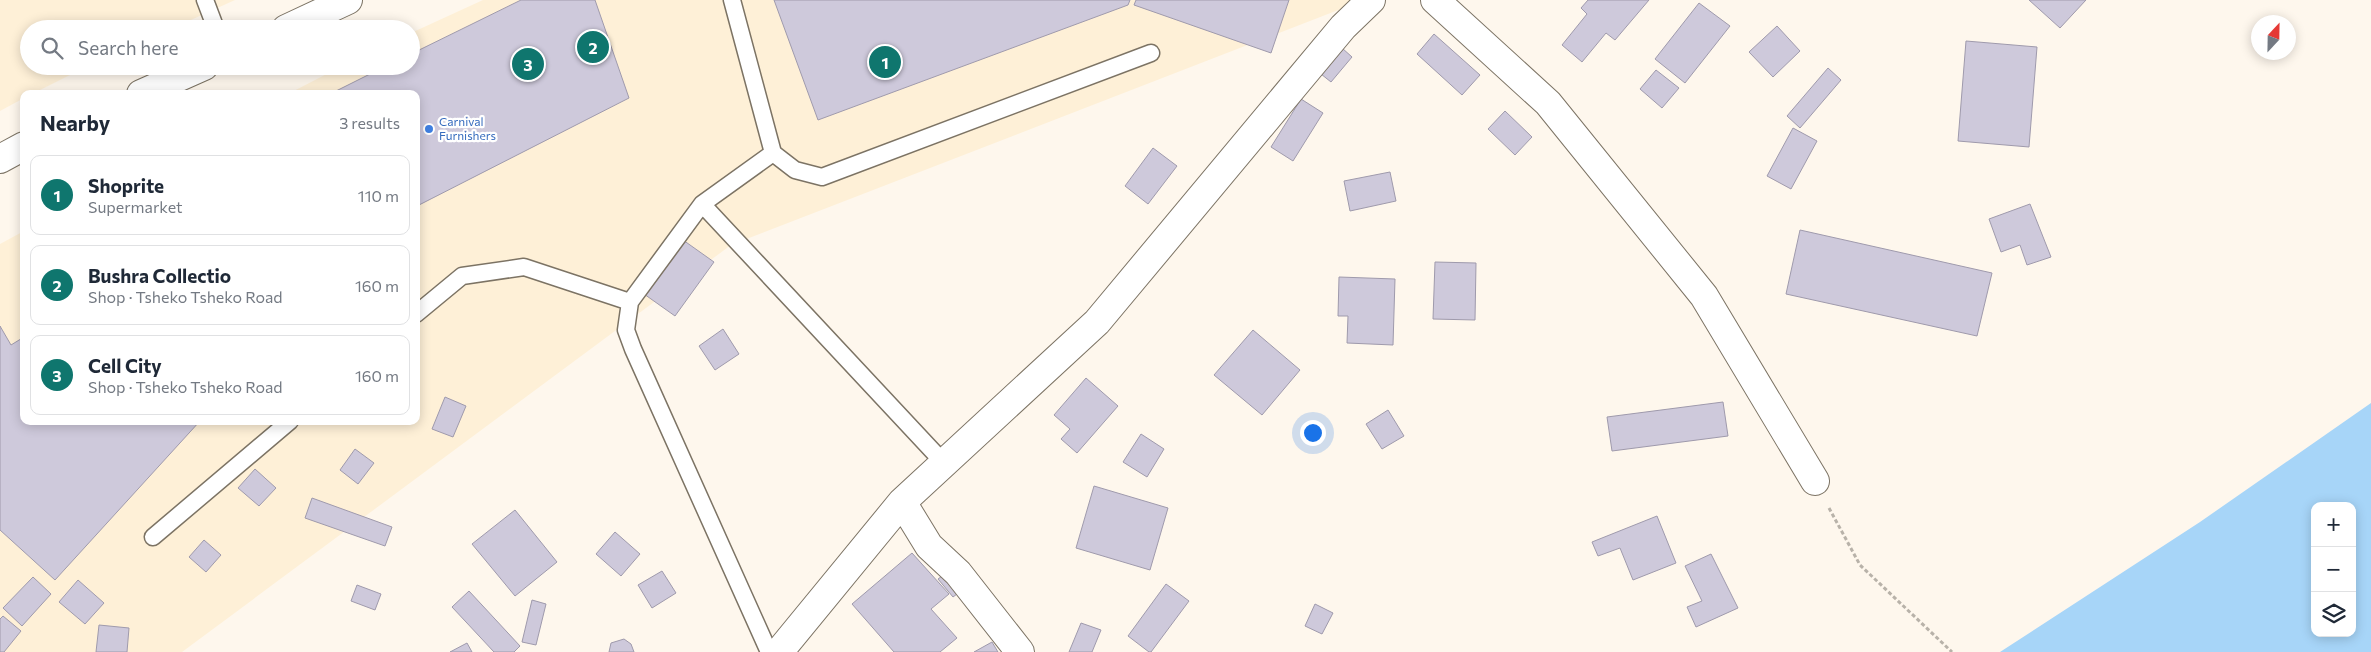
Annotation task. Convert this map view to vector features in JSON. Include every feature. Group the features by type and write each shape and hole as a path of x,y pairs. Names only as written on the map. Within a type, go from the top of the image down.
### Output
{"main road":[{"path":"305,20 348,0"},
{"path":"779,652 902,502 1098,322 1343,27 1371,0"},
{"path":"1435,0 1548,103 1704,296 1815,481"},
{"path":"150,90 184,75"},
{"path":"0,159 20,148"},
{"path":"902,502 929,546 973,591 1020,652"}],"lane":[{"path":"205,0 213,20"},
{"path":"732,0 772,153 795,170 822,177 1151,53"},
{"path":"769,652 626,330 630,302 702,204 772,153"},
{"path":"702,204 944,462"},
{"path":"420,311 462,276 524,267 630,302"},
{"path":"153,537 285,425"}],"path":[{"path":"1815,481 1860,565 1952,652"}],"shaded area":[{"path":"0,0 235,0 191,20 20,20 20,75 70,75 40,90 20,90 20,100 0,111"},
{"path":"483,0 1364,0 731,245 182,652 0,652 0,244 20,233 20,425 420,425 420,90 296,90 325,75 420,75 420,29"}],"water":[{"path":"2371,403 2371,652 2000,652 2200,522"}],"building":[{"path":"521,0 595,0 629,98 420,204 420,90 338,90 368,75 420,75 420,50"},
{"path":"774,0 1130,0 1128,5 818,120"},
{"path":"1136,0 1289,0 1271,53 1134,5"},
{"path":"1588,0 1649,0 1615,40 1606,33 1582,62 1562,45 1587,14 1581,8"},
{"path":"2029,0 2086,0 2060,28"},
{"path":"1699,3 1730,26 1685,83 1655,59"},
{"path":"1777,26 1800,51 1773,77 1749,52"},
{"path":"1434,34 1480,75 1462,95 1417,54"},
{"path":"1966,41 2037,47 2029,147 1958,141"},
{"path":"1342,48 1352,57 1331,82 1321,74"},
{"path":"1828,68 1841,80 1800,128 1787,116"},
{"path":"1656,70 1679,88 1662,108 1640,89"},
{"path":"1301,99 1323,113 1293,161 1271,147"},
{"path":"1505,111 1532,137 1515,155 1488,129"},
{"path":"1793,128 1817,141 1791,189 1767,176"},
{"path":"1153,148 1177,166 1148,204 1125,186"},
{"path":"1390,172 1396,201 1350,211 1344,181"},
{"path":"2030,204 2051,257 2027,265 2020,245 2001,252 1989,219"},
{"path":"1800,230 1992,273 1977,336 1786,294"},
{"path":"683,240 714,262 675,316 644,294"},
{"path":"1435,262 1476,263 1475,320 1433,319"},
{"path":"1339,277 1395,279 1393,345 1347,343 1348,316 1338,316"},
{"path":"0,326 11,345 20,339 20,425 196,425 55,580 0,530"},
{"path":"723,329 739,354 715,370 699,346"},
{"path":"1253,330 1300,370 1262,415 1214,375"},
{"path":"1086,378 1118,406 1077,453 1061,439 1070,429 1054,415"},
{"path":"445,397 466,406 453,437 432,429"},
{"path":"1723,402 1728,436 1612,451 1607,417"},
{"path":"1388,410 1404,436 1382,449 1366,424"},
{"path":"1141,434 1164,449 1147,477 1123,462"},
{"path":"355,449 374,463 358,484 340,470"},
{"path":"255,469 276,488 259,506 238,488"},
{"path":"1094,486 1168,508 1150,570 1076,548"},
{"path":"312,498 392,527 385,546 305,518"},
{"path":"515,510 557,562 515,596 472,544"},
{"path":"1657,516 1676,563 1633,580 1620,548 1598,556 1592,542"},
{"path":"615,532 640,554 621,576 596,554"},
{"path":"204,540 221,555 206,572 189,557"},
{"path":"912,553 949,594 931,609 957,638 940,652 894,652 852,604"},
{"path":"1711,554 1738,608 1696,627 1687,607 1702,601 1685,566"},
{"path":"950,570 965,588 953,597 938,579"},
{"path":"662,571 676,593 652,608 638,585"},
{"path":"33,577 51,594 22,626 3,608"},
{"path":"78,580 104,603 85,624 59,602"},
{"path":"1166,584 1189,601 1151,652 1149,652 1128,636"},
{"path":"357,585 381,594 375,610 351,601"},
{"path":"469,591 520,646 514,652 494,652 452,607"},
{"path":"532,600 546,604 536,645 522,642"},
{"path":"1315,604 1333,613 1322,634 1305,626"},
{"path":"3,616 21,631 4,652 0,652 0,619"},
{"path":"1081,623 1101,630 1092,652 1069,652"},
{"path":"99,625 129,628 127,652 96,652"},
{"path":"624,639 631,644 634,652 609,652 611,643"},
{"path":"992,642 998,652 974,652"},
{"path":"467,643 472,652 450,652"}],"place":[{"name":"Bushra Collectio","path":"593,47"},
{"name":"Shoprite","path":"885,62"},
{"name":"Cell City","path":"528,64"},
{"name":"Carnival Furnishers","path":"429,129"}]}
